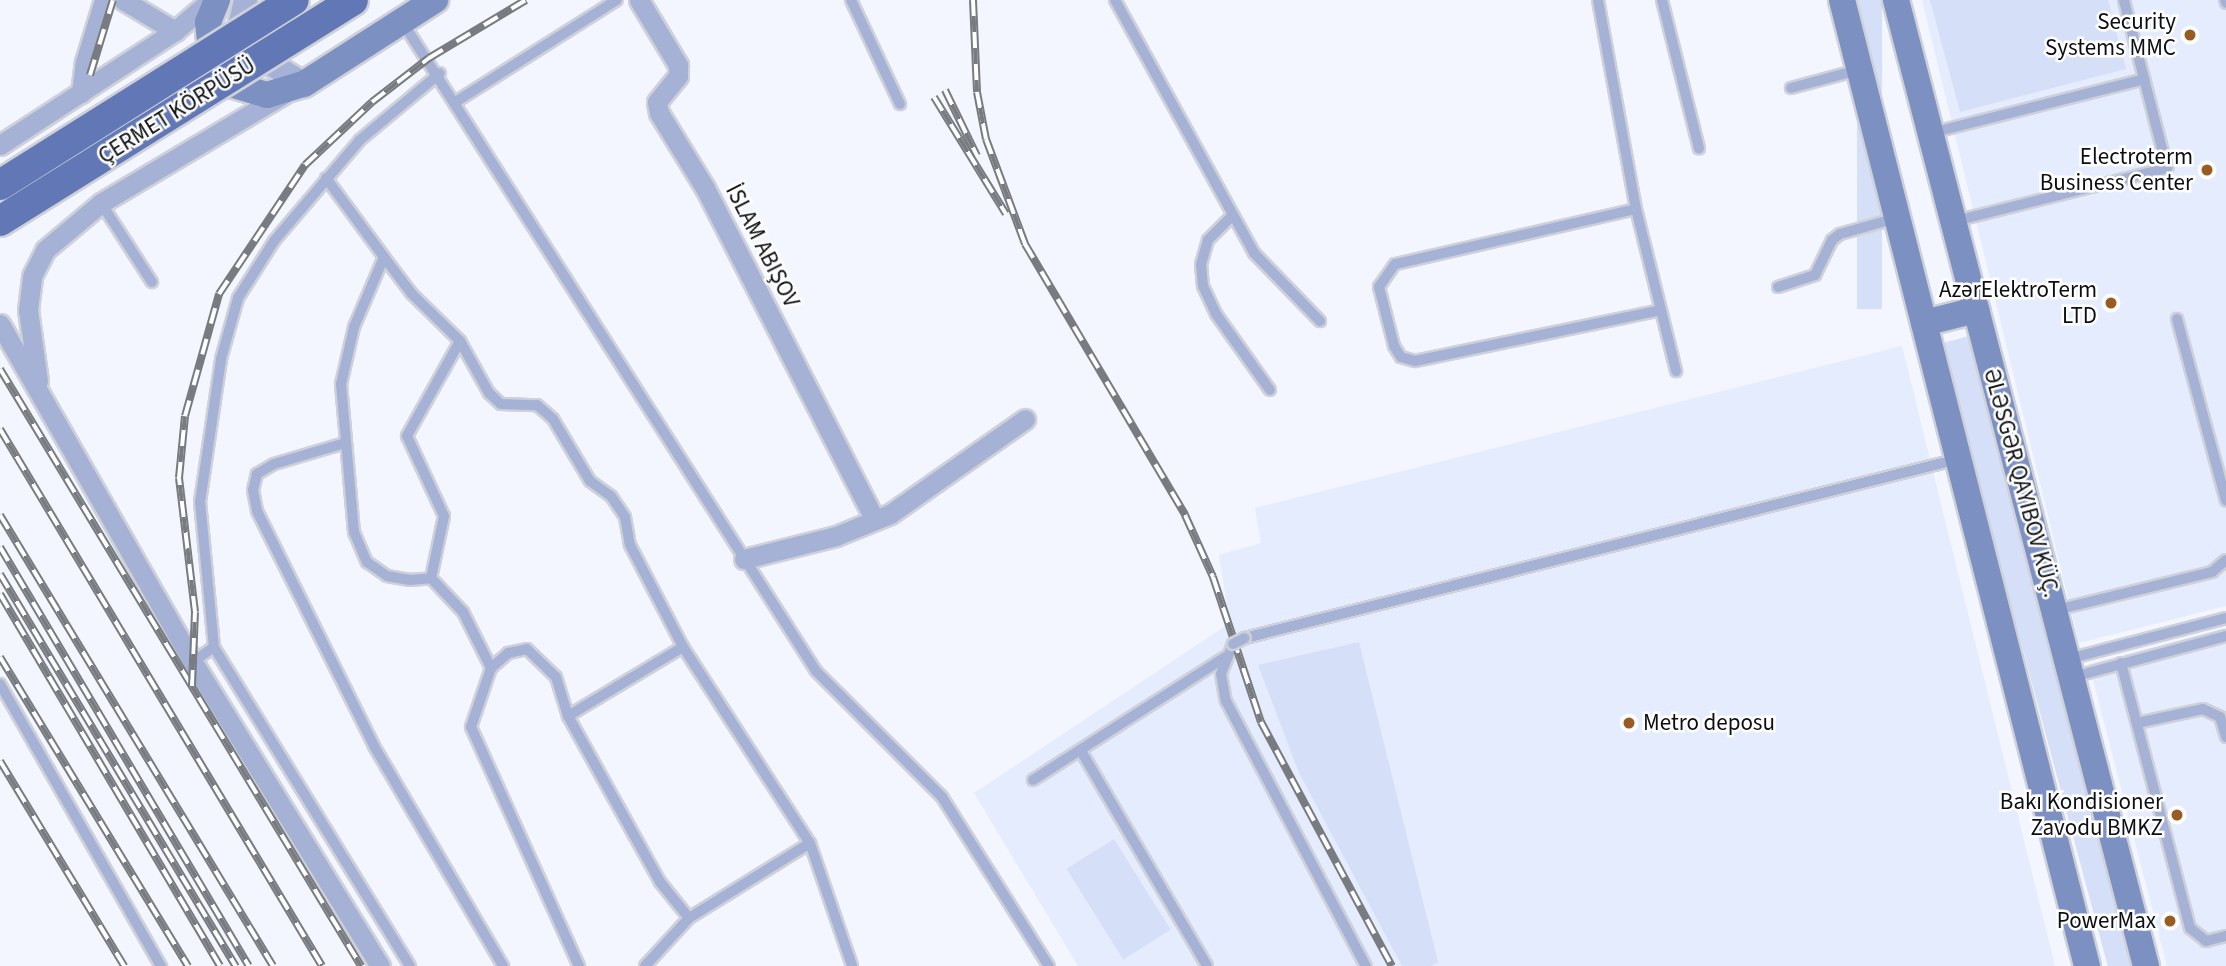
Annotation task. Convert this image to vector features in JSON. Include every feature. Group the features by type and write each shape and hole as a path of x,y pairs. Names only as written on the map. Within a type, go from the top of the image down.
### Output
{"main road":[{"path":"217,0 206,40 222,74 248,92 267,95 304,84 435,0"},
{"name":"ÇERMET KÖRPÜSÜ","path":"0,184 294,0"},
{"name":"ÇERMET KÖRPÜSÜ","path":"0,221 353,0"},
{"path":"1842,0 2087,966"},
{"path":"1896,0 2146,966"},
{"path":"1924,323 1976,310"}],"street":[{"path":"81,93 85,62 104,0"},
{"path":"123,0 175,31"},
{"path":"0,145 175,31 211,0"},
{"path":"245,0 240,22 250,51 304,84"},
{"path":"639,0 678,65 678,76 657,102 659,113 705,188 876,520"},
{"path":"43,401 31,353 32,276 45,250 101,203 232,122 304,84"},
{"path":"0,324 193,662 380,966"},
{"path":"744,559 836,536 876,520 1024,419"}],"lane":[{"path":"457,101 617,0"},
{"path":"851,0 900,104"},
{"path":"1115,0 1254,253 1320,321"},
{"path":"1598,0 1636,209 1676,371"},
{"path":"1662,0 1699,148"},
{"path":"1953,221 2167,168 2124,0"},
{"path":"403,22 457,101 816,671 942,797 1049,966"},
{"path":"1791,88 1859,70"},
{"path":"410,966 214,647 200,502 221,359 238,298 274,240 326,178 369,131 439,73"},
{"path":"1931,133 2144,79"},
{"path":"326,178 412,294 460,341 489,393 501,404 537,405 553,419 590,481 611,496 625,517 630,545 683,647 810,843 852,966"},
{"path":"101,203 152,282"},
{"path":"1636,209 1395,264 1379,287 1394,346 1401,357 1415,361 1661,310"},
{"path":"1232,216 1208,240 1201,264 1203,286 1216,314 1270,390"},
{"path":"1778,287 1815,275 1840,234 1897,218"},
{"path":"384,257 354,327 341,384 354,532 367,562 387,576 410,580 431,578"},
{"path":"2177,319 2226,500"},
{"path":"431,578 444,516 407,436 460,341"},
{"path":"345,443 274,464 257,474 253,490 257,511 374,746 503,966"},
{"path":"1366,966 1226,701 1221,674 1224,658 1233,644 1245,638 1958,459"},
{"path":"2055,610 2212,572 2226,560"},
{"path":"431,578 463,612 491,668"},
{"path":"2070,668 2226,618"},
{"path":"2070,668 2121,663 2226,636"},
{"path":"193,662 214,647"},
{"path":"568,716 683,647"},
{"path":"579,966 471,727 491,668 508,653 527,649 556,677 568,716 660,882 688,918"},
{"path":"1033,780 1224,658"},
{"path":"2121,663 2190,928 2206,942 2226,936"},
{"path":"0,684 160,966"},
{"path":"2137,723 2203,709 2220,717 2226,737"},
{"path":"1081,751 1207,966"},
{"path":"645,966 688,918 810,843"}],"shaded area":[{"path":"1857,0 1882,0 1882,309 1857,309"},
{"name":"AzərElektroTerm LTD","path":"1922,0 2226,0 2226,606 2079,643"},
{"path":"1930,0 2108,0 2126,69 1960,112"},
{"path":"1969,336 2137,965 2108,966 1941,344"},
{"path":"1902,346 2055,966 1078,966 974,793 1230,623 1219,555 1261,543 1255,508"},
{"name":"Bakı Kondisioner Zavodu BMKZ","path":"2226,628 2226,966 2167,966 2089,664"},
{"path":"1359,642 1438,962 1431,966 1402,966 1299,773 1258,665"},
{"path":"1114,839 1171,930 1123,959 1067,869"}],"railway":[{"path":"90,75 113,0"},
{"path":"192,686 195,612 179,478 185,416 219,294 305,165 372,102 429,58 526,0"},
{"path":"973,0 977,92 986,139 1025,244 1185,515 1213,577 1261,722 1392,966"},
{"path":"945,90 977,156"},
{"path":"934,97 1006,214"},
{"path":"0,369 361,966"},
{"path":"0,429 322,966"},
{"path":"0,515 273,966"},
{"path":"0,547 249,966"},
{"path":"0,574 236,966"},
{"path":"0,594 220,966"},
{"path":"0,657 188,966"},
{"path":"0,761 124,966"}],"place":[{"name":"Security Systems MMC","path":"2190,35"},
{"name":"Electroterm Business Center","path":"2207,170"},
{"name":"AzərElektroTerm LTD","path":"2111,303"},
{"name":"Metro deposu","path":"1629,723"},
{"name":"Bakı Kondisioner Zavodu BMKZ","path":"2177,815"},
{"name":"PowerMax","path":"2170,921"}]}
